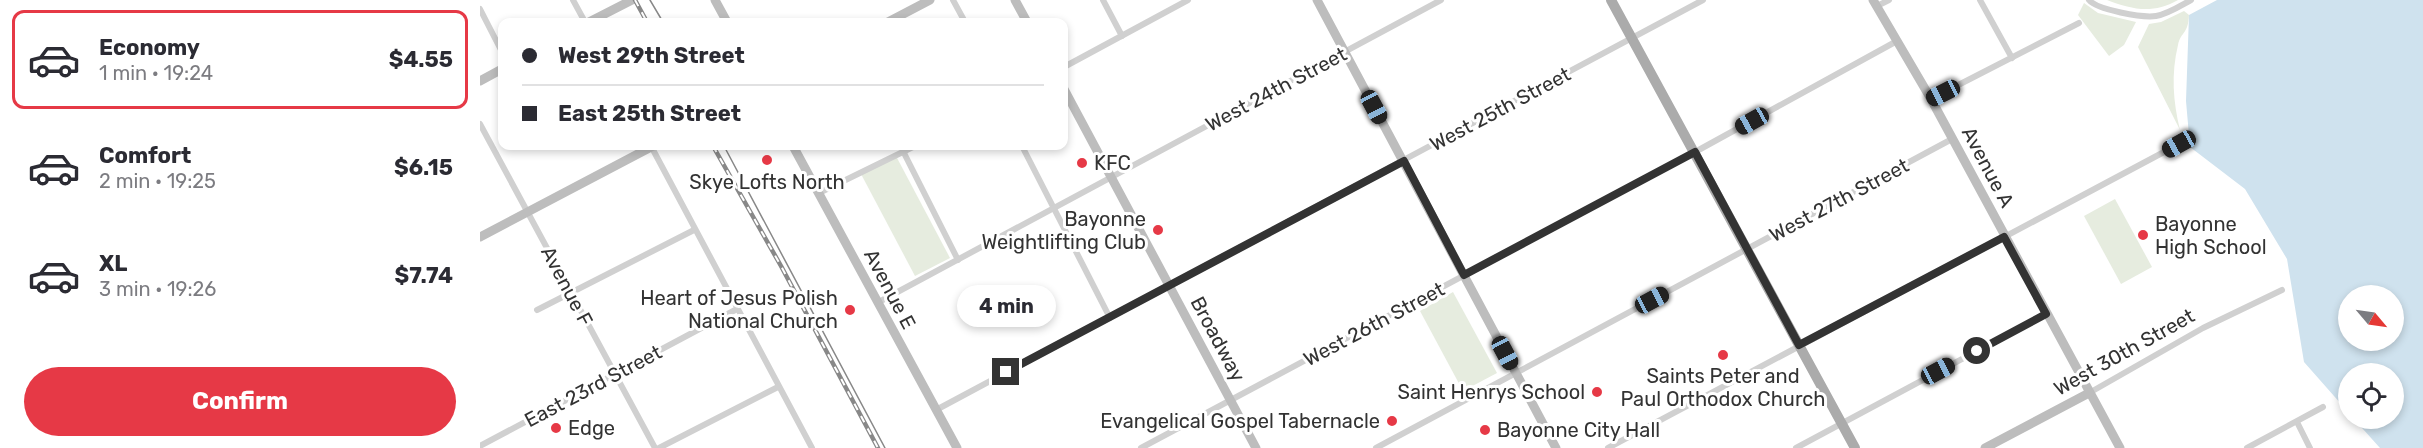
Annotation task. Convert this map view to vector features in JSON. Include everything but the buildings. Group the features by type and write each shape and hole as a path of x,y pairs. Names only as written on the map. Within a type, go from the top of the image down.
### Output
{"main road":[{"path":"1611,0 1856,448"}],"street":[{"path":"573,0 584,18"},
{"path":"595,18 632,0"},
{"path":"715,0 725,18"},
{"path":"953,0 963,18"},
{"path":"1015,0 1025,18"},
{"path":"1103,0 1122,36"},
{"path":"1068,65 1188,0"},
{"path":"1317,0 1556,448"},
{"name":"West 24th Street","path":"877,303 1441,0"},
{"name":"West 25th Street","path":"936,410 1703,0"},
{"path":"1875,3 1889,0"},
{"path":"1980,0 2012,58"},
{"path":"2089,0 2097,7 2144,17 2159,16 2190,0"},
{"path":"895,18 923,1"},
{"name":"Avenue A","path":"1875,3 1931,99 2120,448"},
{"path":"480,9 498,44"},
{"path":"1931,99 2079,23"},
{"name":"West 26th Street","path":"1141,448 1695,152 1897,41"},
{"path":"480,81 498,71"},
{"name":"Broadway","path":"1068,96 1256,448"},
{"name":"Avenue F","path":"480,124 571,295 657,448"},
{"name":"West 27th Street","path":"1376,448 1952,139"},
{"path":"1608,448 2004,237 2018,232 2179,144"},
{"path":"480,237 644,150"},
{"path":"654,150 694,230 812,448"},
{"name":"Avenue E","path":"795,150 957,448"},
{"path":"1024,150 1052,209 1110,318"},
{"path":"819,193 903,151 958,260"},
{"path":"537,310 571,295 694,230"},
{"name":"West 30th Street","path":"1985,448 2204,328 2282,290"},
{"name":"East 23rd Street","path":"480,447 737,309"},
{"path":"1796,448 2046,314"},
{"path":"657,448 778,387"},
{"path":"2247,448 2323,407"},
{"path":"2296,422 2310,448"}],"shaded area":[{"path":"2107,0 2178,0 2160,7 2143,9"},
{"path":"2084,3 2098,13 2136,22 2124,45 2109,56 2078,15"},
{"path":"2184,11 2189,15 2186,30 2178,45 2174,77 2174,98 2180,130 2138,47 2149,24 2161,22"},
{"path":"896,156 950,258 915,276 861,174"},
{"path":"2115,199 2152,267 2121,284 2084,216"},
{"path":"1453,292 1497,373 1463,391 1420,311"}],"water":[{"path":"2217,0 2423,0 2423,448 2380,448 2363,429 2404,429 2404,363 2338,363 2338,401 2304,362 2287,259 2245,189 2190,147 2186,101 2189,15"}],"tram line":[{"path":"650,0 661,18"},
{"path":"726,150 885,448"}],"railway":[{"path":"635,0 645,18"},
{"path":"715,150 781,266 878,448"}],"place":[{"name":"Skye Lofts North","path":"767,160"},
{"name":"KFC","path":"1082,163"},
{"name":"Bayonne Weightlifting Club","path":"1158,230"},
{"name":"Bayonne High School","path":"2143,235"},
{"name":"Heart of Jesus Polish National Church","path":"850,310"},
{"name":"Saints Peter and Paul Orthodox Church","path":"1723,355"},
{"name":"Saint Henrys School","path":"1597,392"},
{"name":"Evangelical Gospel Tabernacle","path":"1392,421"},
{"name":"Edge","path":"556,428"},
{"name":"Bayonne City Hall","path":"1485,430"}],"route":[{"path":"1006,372 1404,161 1464,275 1695,152 1799,345 2004,237 2046,314 1977,351"}]}
